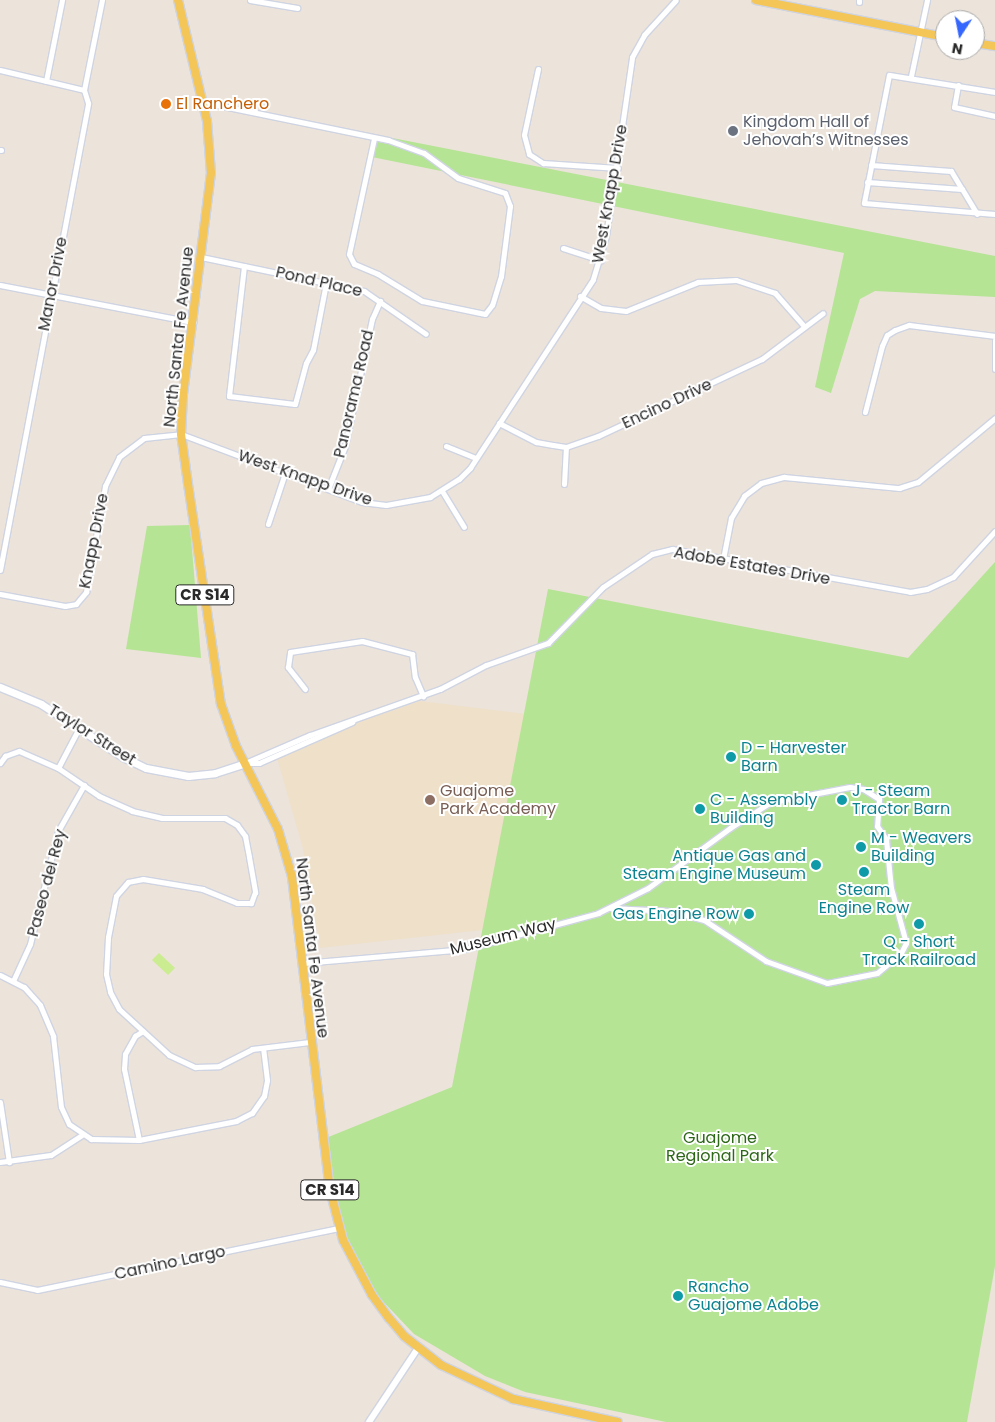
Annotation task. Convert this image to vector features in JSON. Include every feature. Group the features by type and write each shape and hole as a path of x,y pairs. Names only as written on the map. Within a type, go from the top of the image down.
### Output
{"main road":[{"name":"North Santa Fe Avenue","path":"178,0 203,102 211,174 181,434 221,704 245,763 270,812 286,853 303,963 310,1042 330,1190 339,1228 372,1295 404,1336 442,1366 513,1399 618,1422"},
{"path":"756,0 935,35"},
{"name":"Taylor Street","path":"0,687 41,704 132,763 165,773 188,776 215,773 245,763"}],"street":[{"path":"46,81 62,0"},
{"name":"Manor Drive","path":"0,570 88,103 84,90 102,0"},
{"path":"250,0 297,8"},
{"name":"West Knapp Drive","path":"181,434 362,502 386,505 430,497 459,479 476,458 499,423 601,260 618,168 632,57 644,35 676,0"},
{"path":"927,0 910,79 889,75 864,203 977,214 995,214"},
{"path":"538,69 524,135 529,154 543,163 618,168"},
{"path":"0,70 84,90"},
{"path":"910,76 995,92"},
{"path":"958,85 954,107 995,116"},
{"path":"203,102 374,138 424,153 458,178 505,193 510,206 502,276 492,305 485,314 422,301 378,274 354,264 349,254 374,138"},
{"path":"871,165 951,171 977,214"},
{"path":"868,182 962,189"},
{"path":"563,248 601,260"},
{"name":"Pond Place","path":"201,257 364,291 380,300 426,334"},
{"path":"244,266 230,396 290,406 295,404 304,370 313,350 326,283"},
{"path":"580,296 601,308 626,311 698,282 736,280 775,293 804,326"},
{"path":"0,285 193,322"},
{"name":"Panorama Road","path":"328,489 345,446 372,319 380,300"},
{"name":"Encino Drive","path":"499,423 536,442 566,446 598,436 762,359 823,313"},
{"path":"865,412 882,346 887,335 895,330 909,325 995,336"},
{"path":"995,340 995,369"},
{"path":"723,558 731,518 744,496 761,483 784,476 899,488 918,482 995,418"},
{"name":"Knapp Drive","path":"0,594 65,606 76,604 86,592 99,506 119,457 144,438 181,434"},
{"path":"446,446 476,458"},
{"path":"564,484 566,446"},
{"path":"268,524 285,473"},
{"path":"442,491 464,528"},
{"name":"Adobe Estates Drive","path":"245,763 264,761 344,728 354,720 423,696 486,665 548,643 603,587 652,554 672,549 890,590 915,592 953,577 995,531"},
{"path":"305,689 288,667 290,652 362,641 412,654 415,678 423,696"},
{"path":"58,768 80,728"},
{"path":"0,763 5,756 20,751 58,768 84,785 132,811 162,818 225,818 237,825 245,836 255,892 251,903 246,905 204,889 142,879 128,882 116,896 108,937 106,974 110,992 119,1009 143,1031 179,1062 195,1067 219,1066 245,1051 310,1042"},
{"name":"Paseo del Rey","path":"13,981 30,944 58,831 84,785"},
{"name":"Museum Way","path":"303,963 465,949 611,908 674,871 730,828 771,802 850,787 863,789 879,800 877,826 886,839 891,888 906,943 901,952 877,973 828,983 766,961 704,920 670,911 611,908"},
{"path":"0,975 24,987 46,1016 53,1036 61,1107 69,1124 82,1135 102,1142 139,1140 236,1120 252,1113 264,1096 267,1080 263,1048"},
{"path":"139,1140 124,1070 125,1054 135,1036 143,1031"},
{"path":"0,1102 9,1162"},
{"path":"0,1162 51,1155 82,1135"},
{"name":"Camino Largo","path":"0,1282 37,1290 339,1228"},
{"path":"369,1422 418,1348"}],"shaded area":[{"name":"Guajome Park Academy","path":"420,701 534,715 528,925 320,948 303,849 275,751"}],"green space":[{"path":"377,135 995,256 995,297 875,291 860,299 831,393 815,387 844,253 372,157"},
{"path":"190,525 201,658 126,649 147,526"},
{"name":"Guajome Regional Park","path":"995,562 995,1266 967,1422 666,1422 525,1392 485,1376 414,1334 376,1294 345,1238 331,1178 326,1138 452,1087 548,589 908,658"},
{"path":"159,953 175,968 168,975 152,960"}],"place":[{"name":"El Ranchero","path":"166,104"},
{"name":"Kingdom Hall of Jehovah’s Witnesses","path":"733,131"},
{"name":"D - Harvester Barn","path":"731,757"},
{"name":"Guajome Park Academy","path":"430,800"},
{"name":"J - Steam Tractor Barn","path":"842,800"},
{"name":"C - Assembly Building","path":"700,809"},
{"name":"M - Weavers Building","path":"861,847"},
{"name":"Antique Gas and Steam Engine Museum","path":"816,865"},
{"name":"Steam Engine Row","path":"864,872"},
{"name":"Gas Engine Row","path":"749,914"},
{"name":"Q - Short Track Railroad","path":"919,924"},
{"name":"Rancho Guajome Adobe","path":"678,1296"}]}
